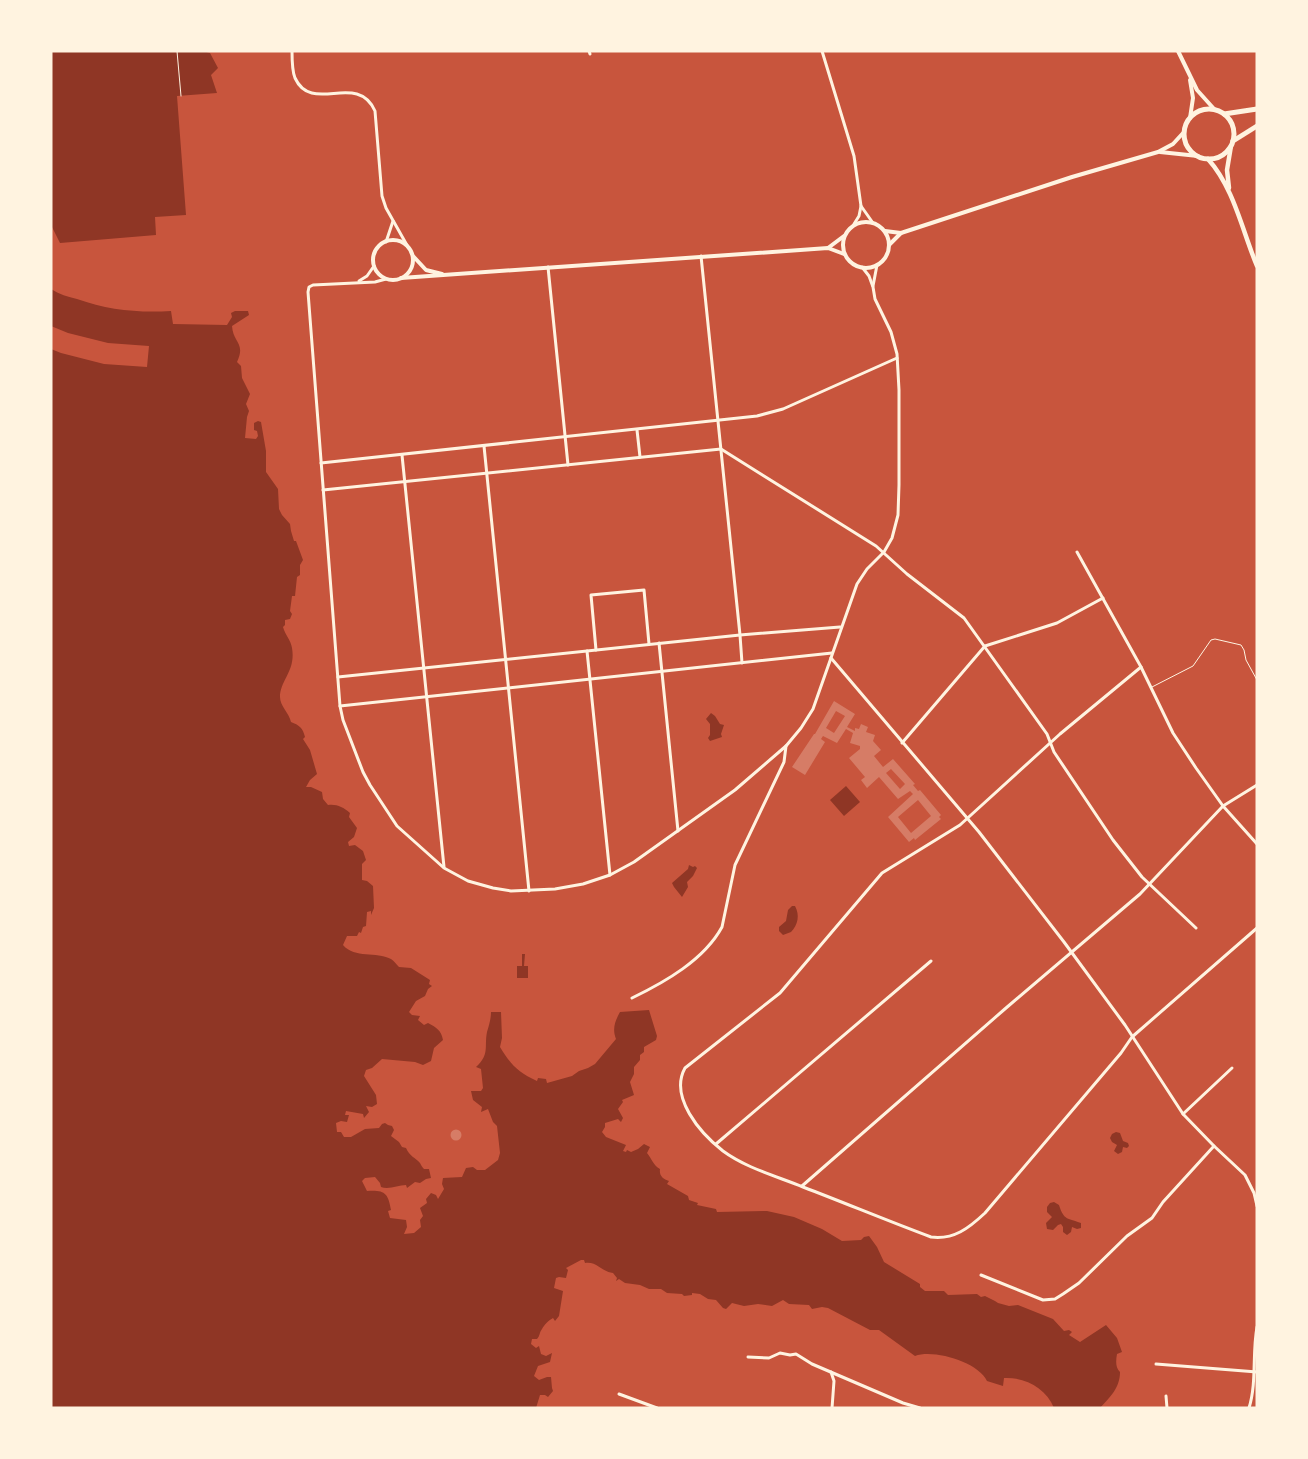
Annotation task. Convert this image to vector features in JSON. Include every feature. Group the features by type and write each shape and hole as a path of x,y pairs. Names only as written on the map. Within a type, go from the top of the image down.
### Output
{"main road":[{"path":"1224,114 1257,109"},
{"path":"1230,194 1227,170 1233,140 1233,126 1224,114 1215,110 1203,110 1190,118 1186,125 1184,132 1188,146 1198,156 1208,159 1221,156 1231,146"},
{"path":"1233,140 1257,126"},
{"path":"1208,159 1219,172 1230,194 1257,266"}],"street":[{"path":"292,51 294,77 302,89 316,94 360,94 370,102 375,111 382,196 413,256 426,270 446,276"},
{"path":"822,51 854,156 861,206 866,215 885,231 888,237 888,253 884,260 870,268 862,268"},
{"path":"1178,51 1189,76 1201,96 1215,110"},
{"path":"1189,76 1193,98 1190,118"},
{"path":"885,231 901,233 1158,152 1173,144 1184,132"},
{"path":"1158,152 1175,152 1198,156"},
{"path":"828,248 844,236 854,224 861,206"},
{"path":"386,242 393,220"},
{"path":"854,224 863,221 874,223"},
{"path":"889,245 901,233"},
{"path":"844,236 842,247 844,254 849,261 862,268 869,276 875,299 893,338 897,358 899,390 898,514 892,538 884,552 867,569 857,584 840,627 813,709 801,728 786,746 735,790 634,862 610,876 583,884 529,891 493,888 468,881 444,868 397,826 362,772 343,720 340,706 323,490 309,287 375,282 386,279 828,248 844,254"},
{"path":"358,282 367,276 374,266 374,256 378,248 386,242 394,240 408,246"},
{"path":"401,278 408,274 412,266 413,256"},
{"path":"701,256 742,663"},
{"path":"873,287 877,265"},
{"path":"374,266 386,279"},
{"path":"548,268 568,465"},
{"path":"321,463 757,416 783,409 897,358"},
{"path":"637,430 640,457"},
{"path":"484,446 529,891"},
{"path":"323,490 721,449 876,546 907,574 964,618 1046,734 1054,752 1113,840 1150,885 1196,928"},
{"path":"402,455 444,868"},
{"path":"1076,552 1141,667 1173,733 1223,806 1257,844"},
{"path":"596,650 590,595 644,590 649,644"},
{"path":"902,743 985,646 1057,623 1103,598"},
{"path":"338,677 659,643 840,627"},
{"path":"659,643 678,831"},
{"path":"587,651 610,876"},
{"path":"340,706 832,655"},
{"path":"832,655 902,743 968,819 1072,953 1125,1025 1183,1114 1245,1175 1254,1193 1257,1206"},
{"path":"1141,667 1050,744 968,819 944,836 882,873 780,993 684,1068 680,1076 679,1087 683,1099 698,1126 723,1151 754,1168 931,1237 953,1236 967,1229 985,1213 1122,1053 1132,1037 1257,928"},
{"path":"632,998 675,974 706,949 718,935 722,927 735,865 784,762 786,746"},
{"path":"802,1186 1150,885 1223,806 1257,785"},
{"path":"716,1144 931,961"},
{"path":"1183,1114 1232,1068"},
{"path":"981,1275 1043,1300 1054,1299 1079,1283 1127,1236 1152,1218 1163,1202 1214,1146"},
{"path":"1249,1408 1253,1392 1257,1327"},
{"path":"748,1357 769,1358 780,1353 796,1354 812,1364 903,1403 920,1408"},
{"path":"1156,1364 1255,1371"},
{"path":"831,1371 834,1381 832,1408"},
{"path":"834,1381 841,1375"},
{"path":"619,1394 657,1408"},
{"path":"1166,1396 1167,1408"}],"lane":[{"path":"1151,687 1193,666 1211,640 1215,639 1241,645 1246,660 1257,680"}],"path":[{"path":"177,51 181,96"}],"shaded area":[{"path":"51,51 203,51 210,53 218,68 211,75 217,93 177,96 186,215 155,217 156,235 60,243 51,225"},
{"path":"51,289 89,303 112,308 147,312 171,311 173,324 227,325 232,317 231,313 235,311 248,311 249,315 232,326 234,336 240,347 237,362 241,366 242,378 250,394 246,404 249,411 245,438 256,439 258,436 257,431 254,430 254,423 261,422 266,451 266,472 278,489 279,509 290,524 294,541 296,541 303,560 300,565 300,575 297,577 295,596 292,596 290,611 292,614 290,619 285,620 283,627 291,645 293,656 290,669 282,685 280,700 291,722 302,729 305,737 303,739 310,750 317,774 306,787 322,792 323,799 328,805 340,806 350,813 349,817 357,828 354,837 348,842 349,846 355,845 363,851 366,860 362,864 362,880 367,881 373,886 374,908 371,915 371,911 367,912 366,926 363,927 361,933 359,932 357,936 347,936 343,945 353,952 379,955 391,959 399,967 411,968 430,980 429,984 432,986 428,989 425,996 416,1001 409,1012 412,1015 420,1016 418,1020 424,1025 428,1023 436,1028 443,1040 434,1048 431,1061 423,1065 415,1062 382,1059 372,1068 366,1070 364,1076 376,1095 377,1104 372,1107 366,1106 369,1112 364,1118 363,1114 346,1111 345,1115 349,1115 347,1122 341,1121 336,1123 337,1132 341,1132 344,1137 351,1137 365,1129 379,1128 385,1123 392,1126 394,1130 391,1136 402,1147 406,1148 424,1169 429,1169 431,1178 420,1183 415,1182 407,1188 406,1185 381,1187 375,1177 365,1178 362,1181 367,1191 382,1192 387,1196 391,1210 388,1211 390,1218 406,1220 407,1227 404,1234 414,1233 421,1227 420,1220 423,1216 420,1208 427,1203 426,1199 431,1193 436,1195 438,1199 444,1189 442,1184 443,1178 462,1177 466,1168 473,1167 477,1170 485,1170 498,1160 500,1153 497,1126 493,1122 488,1109 481,1112 482,1107 473,1100 471,1091 481,1091 483,1088 481,1069 476,1067 485,1054 491,1012 501,1012 502,1038 500,1047 508,1059 525,1074 537,1081 538,1078 546,1079 547,1083 572,1076 595,1064 616,1039 615,1025 620,1012 649,1010 657,1036 656,1040 644,1047 640,1060 634,1067 634,1074 630,1082 634,1095 622,1100 623,1102 618,1109 623,1118 621,1122 618,1119 605,1123 602,1132 606,1137 626,1145 623,1151 626,1152 627,1150 631,1152 638,1149 644,1144 650,1147 647,1153 654,1164 660,1169 662,1177 669,1181 667,1184 688,1196 689,1200 698,1203 697,1205 716,1209 717,1212 767,1211 794,1217 822,1229 842,1241 861,1240 869,1236 884,1262 920,1284 920,1287 925,1291 944,1291 948,1295 977,1294 1009,1306 1018,1305 1053,1319 1064,1331 1069,1330 1072,1332 1069,1335 1080,1342 1106,1325 1117,1338 1122,1352 1117,1354 1116,1359 1120,1378 1114,1392 1100,1408 1054,1408 1046,1395 1034,1385 1020,1379 1004,1378 1003,1386 987,1381 975,1368 955,1359 933,1354 915,1356 879,1330 870,1330 828,1308 812,1309 809,1305 789,1304 783,1300 772,1306 758,1304 744,1306 732,1303 726,1309 716,1300 708,1299 700,1294 692,1293 692,1295 684,1296 682,1294 667,1293 661,1289 649,1289 640,1285 625,1283 619,1279 616,1281 617,1278 613,1273 581,1260 566,1268 568,1270 566,1278 556,1278 554,1288 563,1291 559,1316 555,1321 553,1318 547,1323 537,1339 532,1339 531,1344 536,1348 539,1346 541,1354 546,1356 552,1353 550,1362 538,1366 534,1376 539,1380 551,1377 553,1391 548,1397 540,1395 536,1408 51,1408"},
{"path":"711,713 720,724 724,725 722,737 710,741 708,738 710,735 710,724 706,719"},
{"path":"846,786 860,802 844,816 830,800"},
{"path":"689,865 697,868 687,882 688,887 682,897 672,883 688,869"},
{"path":"795,906 797,909 797,923 791,932 783,935 779,931 779,927 786,921 788,910"},
{"path":"522,954 525,954 524,966 528,966 528,978 517,978 517,966 522,966"},
{"path":"1116,1132 1120,1133 1123,1141 1128,1143 1129,1146 1127,1148 1123,1147 1122,1152 1118,1154 1114,1151 1117,1145 1110,1138"},
{"path":"1054,1202 1059,1205 1065,1216 1081,1223 1081,1228 1072,1227 1071,1232 1067,1235 1063,1232 1061,1224 1053,1230 1047,1229 1046,1223 1052,1217 1047,1212 1047,1207 1050,1203"}],"pier":[{"path":"51,326 68,333 108,343 149,346 147,367 104,364 51,349"}],"building":[{"path":"834,701 855,714 847,727 855,731 855,728 859,729 861,724 868,727 866,732 875,735 873,741 881,750 874,756 883,767 893,759 915,784 913,785 918,791 920,790 941,815 939,817 941,819 915,840 914,838 909,842 888,817 913,794 910,791 898,799 879,777 867,788 861,780 865,777 849,758 860,749 860,746 850,743 853,733 846,729 837,743 823,736 821,739 825,742 805,775 792,767 815,734","holes":["836,711 845,716 834,733 826,728","891,769 905,784 900,789 886,773","918,800 931,816 911,833 898,817"]},
{"path":"456,1129 462,1135 456,1141 450,1135"}]}
